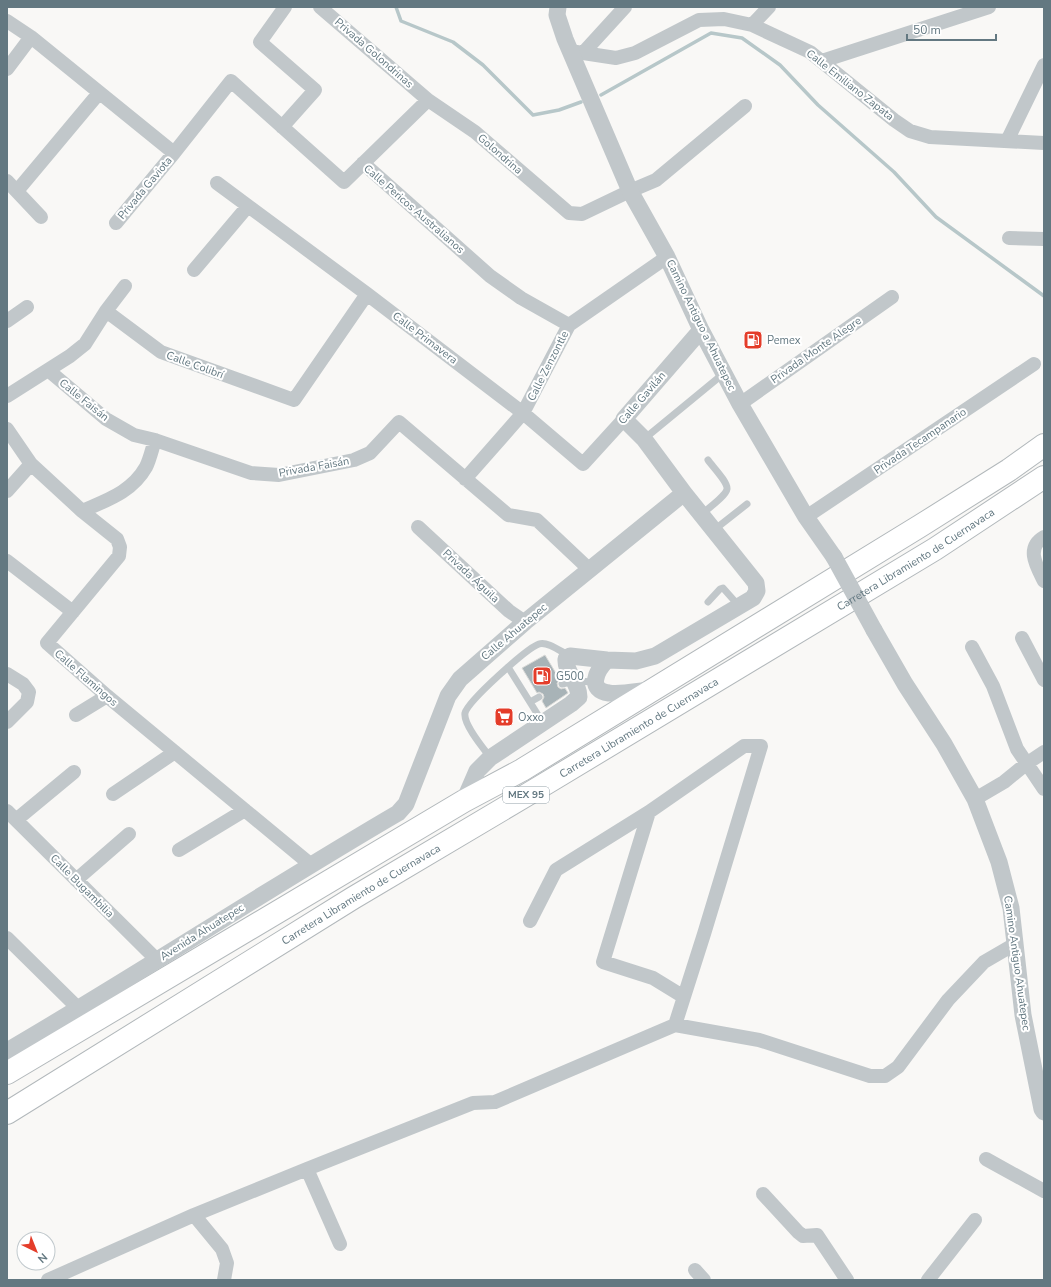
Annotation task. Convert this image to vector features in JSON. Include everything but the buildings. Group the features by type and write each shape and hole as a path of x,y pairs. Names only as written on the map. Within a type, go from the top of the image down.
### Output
{"highway":[{"name":"MEX 95","path":"7,1073 464,801 522,770 650,690 920,526 1009,470 1044,445"},
{"name":"Carretera Libramiento de Cuernavaca","path":"7,1113 353,898 928,553 1044,477"}],"street":[{"path":"282,127 315,90 260,42 285,7"},
{"name":"Privada Golondrinas","path":"320,7 428,100"},
{"name":"Camino Antiguo a Ahuatepec","path":"558,7 557,15 577,52 630,190 667,257 701,330 740,404 806,517 834,557 874,630"},
{"path":"577,52 625,7"},
{"path":"752,25 770,7"},
{"path":"822,61 989,7"},
{"name":"Calle Emiliano Zapata","path":"577,52 616,58 636,53 699,20 724,19 752,25 810,52 894,120 910,131 930,137 1044,142"},
{"path":"7,21 31,37 174,153"},
{"path":"7,69 31,37"},
{"path":"1007,141 1044,65"},
{"name":"Calle Pericos Australianos","path":"174,153 231,81 344,182 363,163 490,276 520,298 569,325"},
{"path":"41,216 12,186 99,93"},
{"path":"363,163 428,100"},
{"name":"Golondrina","path":"428,100 475,132 569,213 582,214 630,190"},
{"path":"630,190 656,180 745,106"},
{"name":"Privada Gaviota","path":"116,223 174,153"},
{"name":"Calle Primavera","path":"217,184 367,294 523,413 583,464"},
{"path":"194,270 248,206"},
{"path":"1009,238 1044,239"},
{"name":"Calle Zenzontle","path":"465,479 523,413 569,325 667,257"},
{"path":"7,396 70,356 85,344 106,311 125,286"},
{"name":"Calle Colibrí","path":"106,311 161,352 294,400 367,294"},
{"name":"Privada Monte Alegre","path":"740,404 892,296"},
{"path":"7,321 27,306"},
{"name":"Calle Gavilán","path":"583,464 701,330"},
{"name":"Privada Tecampanario","path":"806,517 1034,364"},
{"name":"Calle Faisán","path":"48,370 106,419 134,435 155,440"},
{"path":"464,801 477,771 490,758 572,704 579,697 579,689 568,682 566,659 570,656 636,661 655,656 739,607 753,598 757,591 756,583 684,493 644,439 624,419"},
{"name":"Privada Faisán","path":"155,440 251,473 279,475 354,460 370,453 399,422 465,479"},
{"name":"Calle Flamingos","path":"7,429 31,464 82,511 117,539 120,546 119,556 47,643 107,696 310,864"},
{"path":"82,511 117,496 133,485 146,467 155,440"},
{"path":"7,491 31,464"},
{"path":"465,479 508,515 537,520 590,570"},
{"name":"Calle Ahuatepec","path":"398,813 406,804 448,696 460,679 525,622 684,493"},
{"name":"Privada Águila","path":"418,527 509,612 525,622"},
{"path":"1044,537 1039,540 1035,550 1034,562 1044,581"},
{"path":"7,560 73,612"},
{"name":"Camino Antiguo Ahuatepec","path":"874,630 904,684 944,744 975,799 999,862 1011,908 1023,1015 1043,1110"},
{"path":"1022,638 1044,680"},
{"path":"972,647 993,686 1017,749 1026,764 1040,781 1044,790"},
{"path":"607,660 600,667 595,682 597,687 603,692 610,694 650,690"},
{"path":"7,674 23,684 29,692 27,702 7,722"},
{"path":"76,716 107,696"},
{"path":"530,921 556,870 649,812 744,746 760,746 675,1025"},
{"path":"113,794 175,752"},
{"path":"975,799 1004,782 1044,752"},
{"path":"12,816 74,772"},
{"path":"179,850 245,810"},
{"path":"649,812 603,962 653,978 684,997"},
{"name":"Avenida Ahuatepec","path":"7,1051 79,1009 310,864 398,813"},
{"name":"Calle Bugambilia","path":"12,816 157,960"},
{"path":"76,880 129,834"},
{"path":"7,938 79,1009"},
{"path":"48,1280 194,1215 307,1169 473,1103 495,1102 675,1025 760,1040 870,1076 885,1076 898,1067 948,1000 984,962 1015,944"},
{"path":"986,1159 1044,1191"},
{"path":"307,1169 340,1244"},
{"path":"764,1194 803,1236 817,1235 847,1280"},
{"path":"194,1215 222,1249 227,1262 224,1280"},
{"path":"928,1280 975,1220"}],"lane":[{"path":"644,439 724,373"},
{"path":"702,514 724,495 727,490 727,484 708,460"},
{"path":"714,530 746,504"},
{"path":"708,602 720,589 723,588 739,607"},
{"path":"490,758 467,724 465,713 470,703 508,667 534,646 540,644 547,645 570,656"},
{"path":"508,667 543,723"},
{"path":"568,682 595,682"},
{"path":"530,702 539,697"}],"waterway":[{"path":"396,7 401,21 453,42 483,65 533,115 559,110 581,102"},
{"path":"601,95 711,33 742,38 780,65 818,105 894,172 936,217 1044,296"}],"place":[{"name":"Pemex","path":"753,340"},
{"name":"G500","path":"542,676"},
{"name":"Oxxo","path":"504,717"}]}
